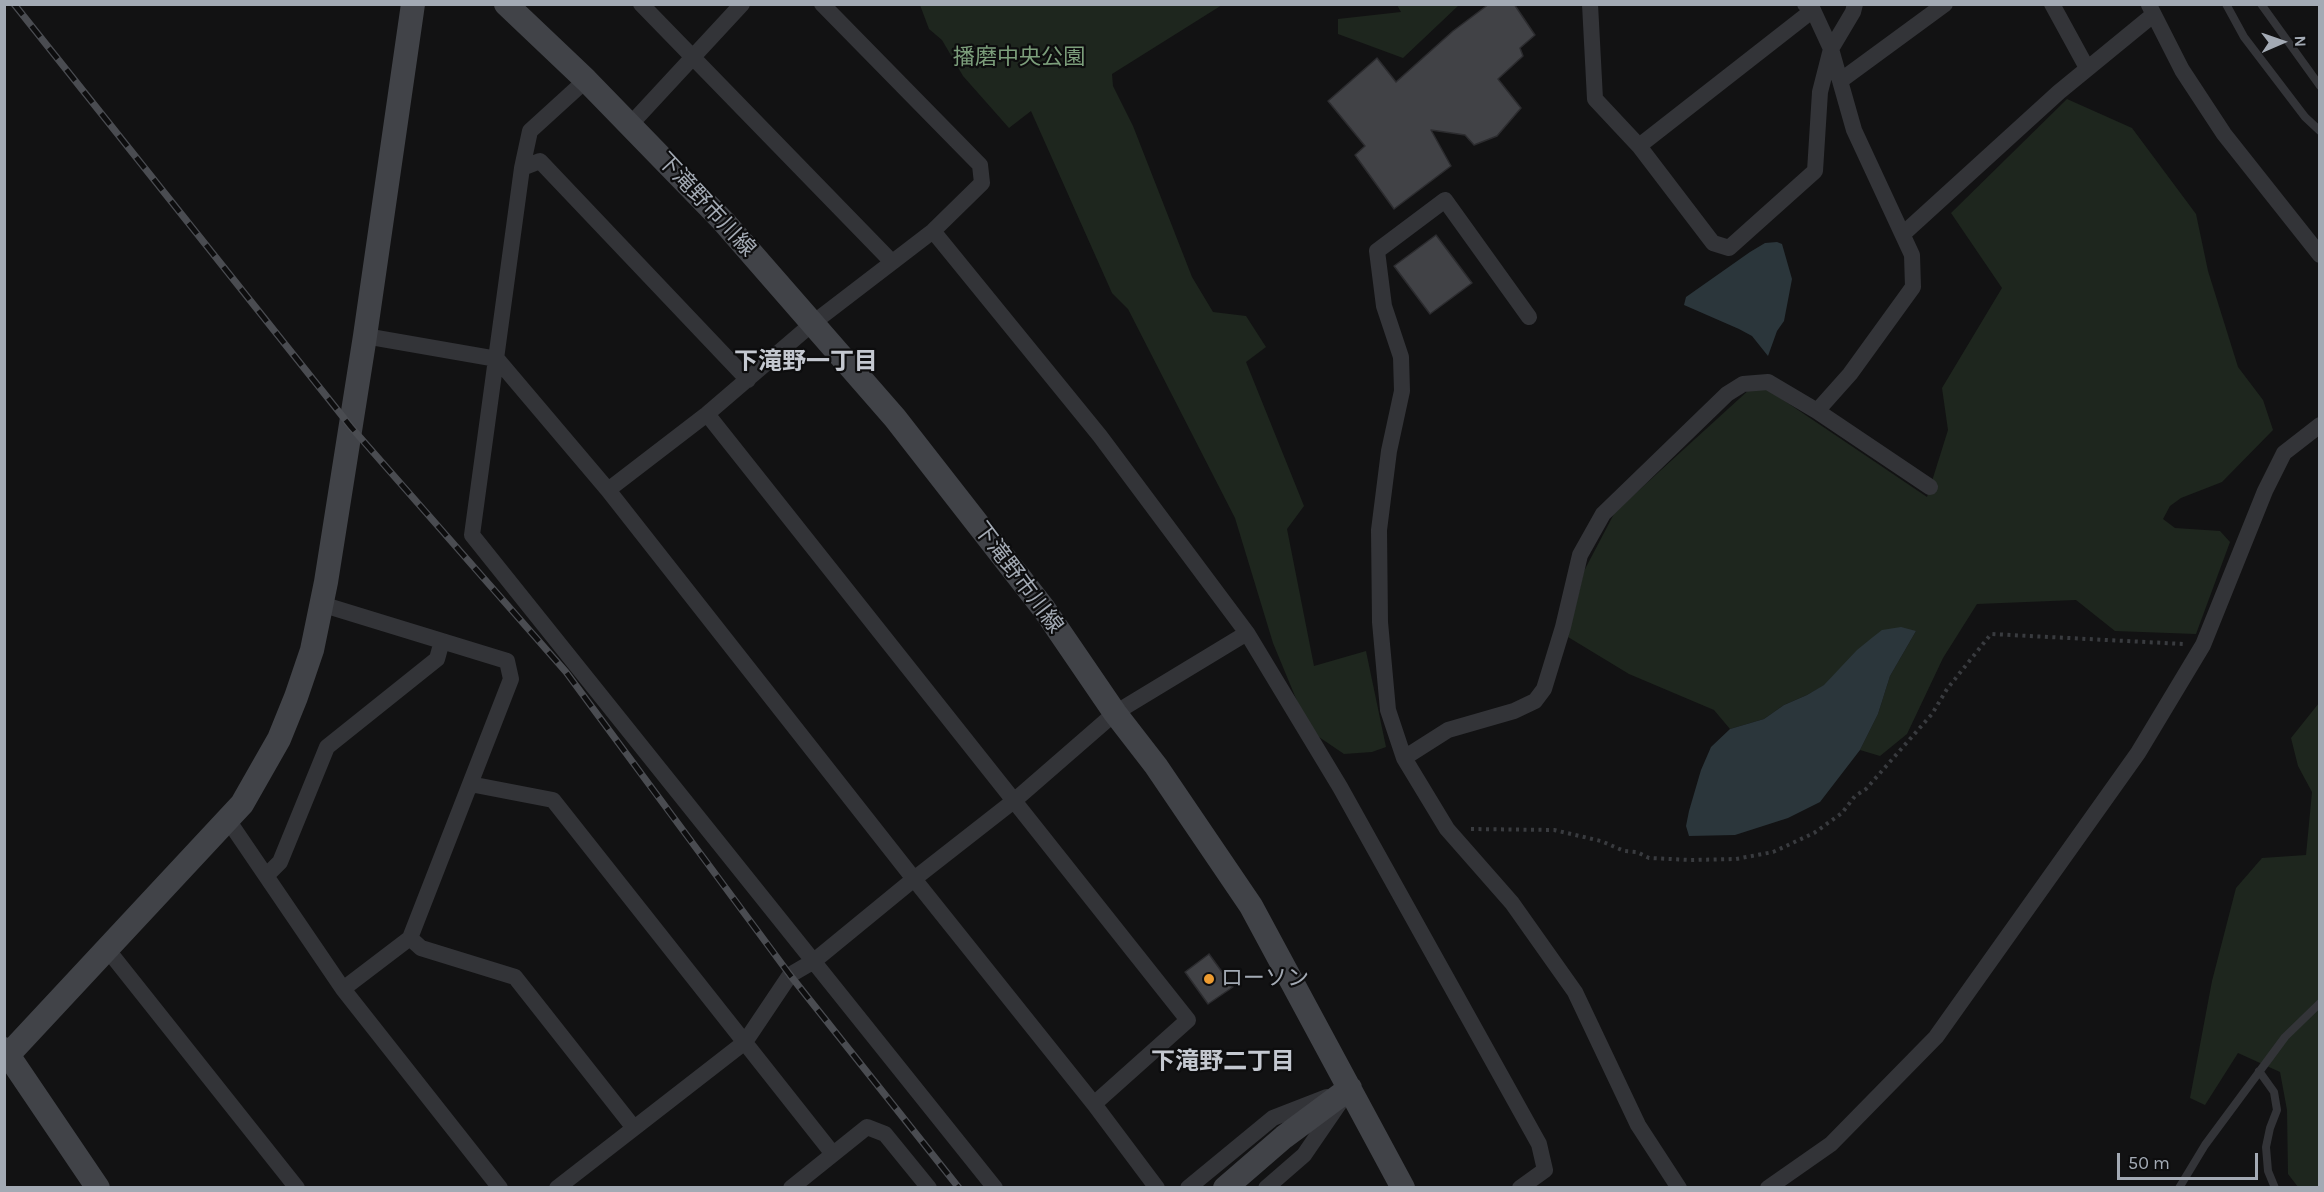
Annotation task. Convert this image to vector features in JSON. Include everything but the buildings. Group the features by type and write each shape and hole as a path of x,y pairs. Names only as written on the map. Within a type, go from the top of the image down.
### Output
{"main road":[{"path":"98,1188 6,1054 107,950 242,804 279,739 312,650 321,604 365,336 413,4"},
{"name":"下滝野市川線","path":"506,4 586,80 724,222 895,418 1037,600 1115,713 1156,766 1251,906 1403,1188"},
{"path":"1225,1188 1284,1137 1350,1088"}],"street":[{"path":"640,4 892,262"},
{"path":"630,125 742,4"},
{"path":"608,490 707,414 813,323 933,231 982,183 980,165 822,4"},
{"path":"1590,4 1595,99 1639,146 1713,243 1729,248 1815,171 1820,92 1831,49 1853,12 1855,4"},
{"path":"1840,81 1945,4"},
{"path":"2052,4 2087,68"},
{"path":"1639,146 1809,8 1831,49 1854,130 1912,255 1912,287 1850,374 1817,411"},
{"path":"1903,234 2151,10 2182,70 2224,134 2319,255"},
{"path":"586,80 530,131 522,168 472,535 995,1188"},
{"path":"522,168 540,161 747,380"},
{"path":"1528,316 1445,200 1377,251 1384,306 1401,357 1402,391 1389,451 1379,530 1380,621 1388,710 1404,758 1447,829 1512,903 1575,992 1638,1125 1678,1188"},
{"path":"933,231 1100,436 1247,633 1340,787 1539,1144 1545,1170 1520,1188"},
{"path":"365,336 496,359 608,490 1094,1104 1157,1188"},
{"path":"1404,758 1448,730 1514,711 1535,701 1544,689 1563,627 1580,555 1603,514 1727,394 1743,384 1768,381 1930,487"},
{"path":"707,414 1188,1020 1094,1104"},
{"path":"1768,1188 1830,1144 1936,1037 2138,753 2203,645 2265,491 2284,453 2319,425"},
{"path":"321,604 507,661 511,679 410,938 343,989"},
{"path":"557,1188 745,1042 790,975 814,961 1015,800 1115,713 1247,633"},
{"path":"266,876 280,862 327,747 436,659 442,641"},
{"path":"470,784 553,800 833,1154"},
{"path":"228,820 343,989 500,1188"},
{"path":"410,938 421,948 515,976 634,1128"},
{"path":"107,950 297,1188"},
{"path":"1188,1188 1273,1118 1350,1088"},
{"path":"1266,1188 1304,1155 1350,1088"},
{"path":"791,1188 867,1127 885,1134 929,1188"}],"lane":[{"path":"2226,4 2256,54 2319,131"},
{"path":"2261,4 2319,86"},
{"path":"2179,1188 2205,1145 2259,1071 2285,1037 2319,1003"},
{"path":"2259,1071 2274,1092 2277,1110 2266,1148 2268,1171 2275,1188"}],"path":[{"path":"1447,829 1554,830 1601,841 1649,858 1736,859 1773,852 1814,833 1842,813 1855,796 1866,789 1932,714 1947,689 1991,634 2203,645"}],"green space":[{"name":"播磨中央公園","path":"920,5 1222,5 1112,74 1113,86 1133,126 1192,277 1213,312 1246,316 1266,347 1246,362 1304,506 1287,529 1314,666 1366,651 1386,747 1372,752 1344,754 1319,737 1302,713 1273,643 1235,518 1128,309 1112,293 1031,111 1009,128 963,76 942,40 929,29"},
{"path":"1397,5 1459,5 1403,58 1338,34 1338,19 1401,12"},
{"path":"2067,99 2132,128 2196,214 2208,271 2238,367 2263,400 2273,430 2222,482 2181,498 2170,506 2163,519 2175,528 2220,531 2230,542 2196,634 2115,631 2076,600 1977,604 1943,658 1907,734 1880,756 1860,750 1878,714 1890,676 1916,631 1836,673 1825,685 1784,705 1764,719 1730,729 1714,710 1629,674 1568,637 1584,571 1615,512 1751,388 1764,387 1927,497 1948,430 1942,388 2002,288 1951,213"},
{"path":"2319,703 2319,1187 2298,1187 2288,1174 2287,1110 2280,1072 2238,1053 2205,1105 2190,1098 2212,981 2236,888 2262,858 2306,855 2312,792 2298,766 2291,738"}],"shaded area":[{"path":"1765,243 1782,244 1792,279 1784,321 1777,331 1768,356 1752,336 1684,305 1686,297 1750,252"},
{"path":"1901,627 1916,631 1890,676 1878,714 1860,750 1820,802 1788,818 1735,835 1689,836 1686,826 1689,811 1701,770 1711,747 1730,729 1764,719 1784,705 1824,685 1857,650 1882,630"}],"railway":[{"path":"14,4 351,427 566,672 790,975 959,1188"}],"place":[{"name":"ローソン","path":"1209,979"}],"district":[{"name":"下滝野一丁目","path":"806,362"},
{"name":"下滝野二丁目","path":"1223,1062"}]}
